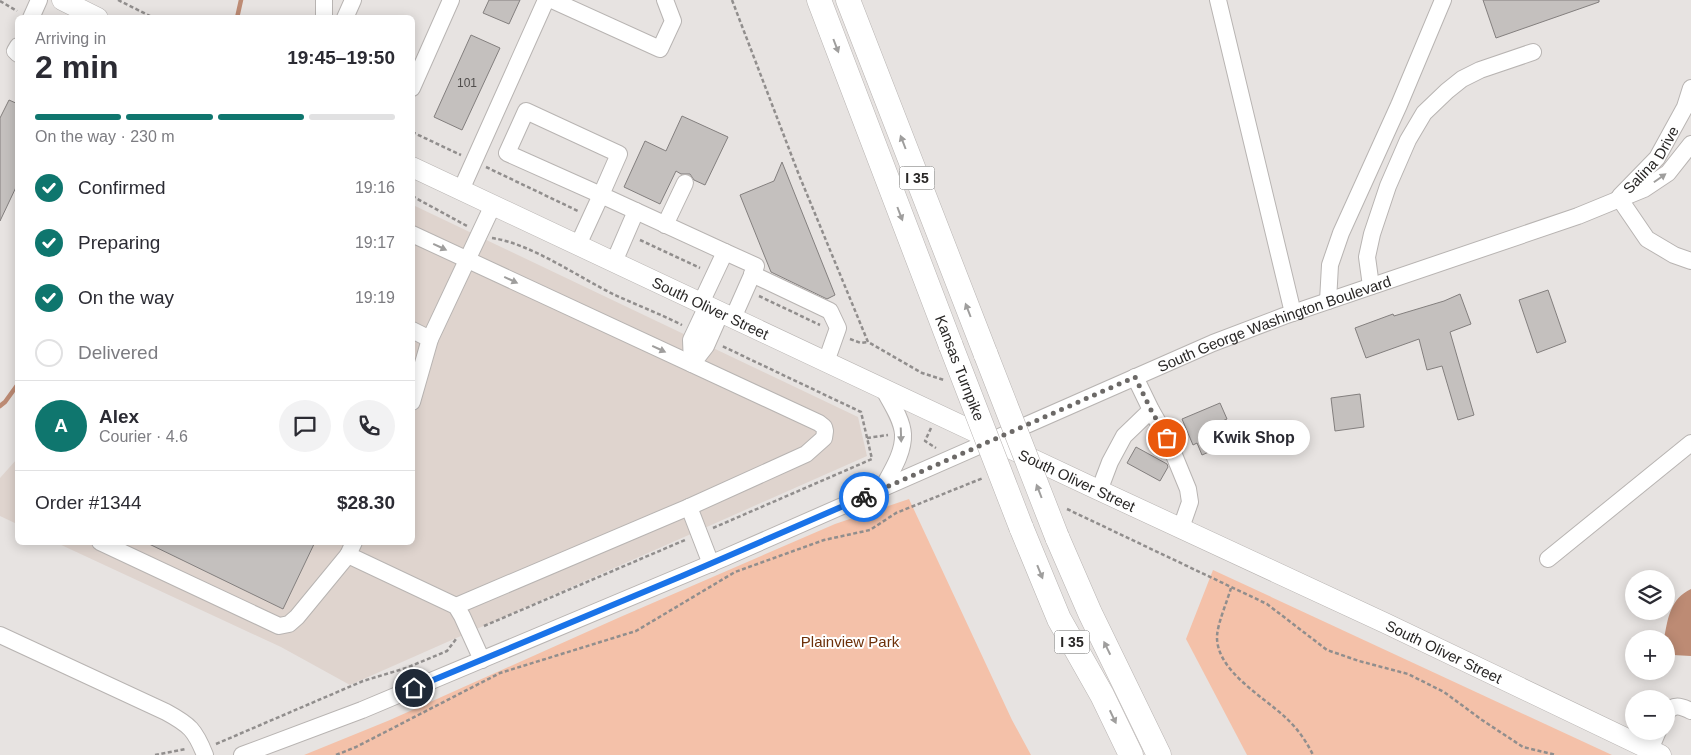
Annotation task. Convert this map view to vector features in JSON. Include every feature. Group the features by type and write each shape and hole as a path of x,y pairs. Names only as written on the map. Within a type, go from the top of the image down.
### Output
{"highway":[{"name":"Kansas Turnpike","path":"819,0 951,346 1059,619 1102,695 1131,755"},
{"name":"Kansas Turnpike","path":"848,0 1057,537 1090,613 1159,755"}],"main road":[{"path":"62,0 92,15"},
{"name":"South Oliver Street","path":"415,168 1655,752"}],"street":[{"path":"28,15 40,0"},
{"path":"324,0 324,15"},
{"path":"346,15 353,0"},
{"path":"415,81 451,0"},
{"path":"461,190 546,0"},
{"path":"552,0 583,6 660,49 673,21 665,0"},
{"path":"1218,0 1293,313"},
{"path":"1328,301 1330,265 1340,233 1399,105 1443,0"},
{"path":"1371,286 1367,257 1372,234 1388,186 1401,155 1424,113 1462,79 1480,70 1533,52"},
{"name":"Salina Drive","path":"1619,198 1657,158 1690,97"},
{"path":"578,245 601,195 619,154 526,111 507,153 601,195 756,266 752,274 715,310"},
{"path":"1657,158 1680,140 1691,136"},
{"name":"Salina Drive","path":"1619,198 1644,190 1668,173 1691,144"},
{"path":"665,225 685,183"},
{"path":"1619,198 1647,239 1674,255 1691,261"},
{"name":"South George Washington Boulevard","path":"242,755 362,710 711,564 1213,343 1293,313 1578,216 1619,198"},
{"path":"415,392 430,339 493,205"},
{"path":"614,262 636,212"},
{"path":"415,235 819,423 825,430 824,438 806,454 689,507 456,606"},
{"path":"692,364 691,340 702,336 715,310 725,252"},
{"path":"752,274 830,311 838,328 826,362"},
{"path":"415,332 430,339"},
{"path":"1135,377 1167,438 1188,489 1190,502 1181,528"},
{"path":"882,489 900,454 903,434 900,422 884,390"},
{"path":"1099,491 1110,462 1124,436 1151,410"},
{"path":"1548,559 1691,443"},
{"path":"689,507 711,564"},
{"path":"110,545 279,626 289,624 297,618 351,549 456,606 482,660"},
{"path":"0,635 174,716 194,730 204,751"},
{"path":"1675,706 1681,706 1691,711"}],"path":[{"path":"118,0 148,15"},
{"path":"732,0 799,175 868,342 922,373 947,380"},
{"path":"0,1 25,15"},
{"path":"155,755 204,751 216,744 363,681 406,668 446,651 454,640 872,459 861,412 614,294 509,241 490,238 415,198"},
{"path":"867,438 896,434"},
{"path":"927,437 925,441 932,446"},
{"path":"336,755 356,747 500,673 636,630 735,572 824,540 870,530 896,513 983,479 984,472"},
{"path":"1061,506 1267,604 1327,650 1359,662 1408,674 1444,692 1523,747 1556,755"},
{"path":"1231,588 1217,634 1218,648 1224,662 1238,678 1287,719 1309,746 1313,755"}],"shaded area":[{"path":"415,206 858,417 867,456 350,685 281,647 61,545 415,545"},
{"path":"15,461 15,523 0,516 0,478"},
{"path":"1691,589 1691,656 1675,655 1675,630 1666,630 1668,620 1675,620 1675,602"}],"green space":[{"name":"Plainview Park","path":"909,499 1012,720 1031,755 304,755 390,720 835,524"},
{"path":"1213,570 1612,755 1247,755 1186,639"}],"building":[{"path":"489,0 520,0 509,24 483,13"},
{"path":"1483,0 1599,0 1599,2 1496,38"},
{"path":"471,35 500,48 462,130 434,117"},
{"path":"9,100 15,103 15,189 0,221 0,118"},
{"path":"682,116 728,137 705,185 694,180 690,174 681,174 676,171 660,204 624,187 645,141 666,151"},
{"path":"782,162 835,295 827,299 771,272 740,195 774,181"},
{"path":"1548,290 1566,342 1537,353 1519,300"},
{"path":"1460,294 1471,324 1450,332 1474,415 1458,420 1442,366 1427,370 1419,339 1366,358 1355,328 1393,314 1394,316 1444,301"},
{"path":"1360,394 1364,427 1335,431 1331,398"},
{"path":"1220,403 1227,419 1218,423 1227,444 1202,455 1197,443 1193,445 1182,419"},
{"path":"1136,447 1167,464 1168,467 1160,481 1127,463"},
{"path":"151,545 314,545 283,609"}],"waterway":[{"path":"238,15 241,0"},
{"path":"0,406 15,388"}],"way so far":[{"path":"864,497 1135,377 1167,438"}],"place":[{"name":"Kwik Shop","path":"1167,438"}],"route":[{"path":"414,688 682,576 864,497"}]}
